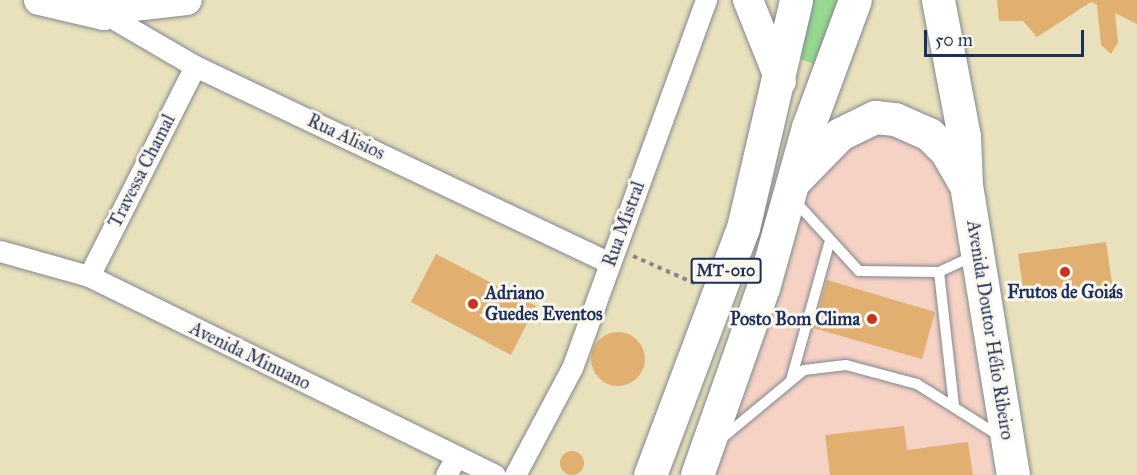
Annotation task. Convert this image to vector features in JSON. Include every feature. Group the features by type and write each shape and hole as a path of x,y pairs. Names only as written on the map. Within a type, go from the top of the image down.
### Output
{"main road":[{"name":"MT-010","path":"650,475 743,228 781,82 796,0"},
{"path":"791,189 855,0"},
{"name":"Avenida Doutor Hélio Ribeiro","path":"938,0 964,136 966,185 1013,475"},
{"name":"MT-010","path":"702,463 791,189 854,125 875,117 895,119 934,140 966,185"}],"street":[{"path":"39,0 102,6 187,0"},
{"name":"Rua Mistral","path":"515,475 572,368 706,0"},
{"path":"748,0 781,82"},
{"name":"Rua Alisios","path":"102,6 195,66 613,256"},
{"name":"Travessa Chamal","path":"89,276 195,66"},
{"name":"Avenida Minuano","path":"0,251 89,276 451,466 495,475"}],"lane":[{"path":"791,189 829,244 859,271 939,272 978,253"},
{"path":"791,380 829,244"},
{"path":"939,272 954,406"},
{"path":"702,463 804,370 846,364 917,384 1008,442"}],"path":[{"path":"613,256 700,286 704,275"}],"shaded area":[{"path":"898,132 944,164 994,475 711,475 780,296 816,170 852,135"}],"green space":[{"path":"805,0 841,0 820,66 791,56"}],"building":[{"path":"997,0 1137,0 1137,24 1115,13 1118,42 1111,54 1101,45 1097,5 1091,2 1037,37 1023,21 999,21"},
{"name":"Frutos de Goiás","path":"1106,242 1113,290 1025,302 1018,254"},
{"name":"Adriano Guedes Eventos","path":"436,254 536,306 511,355 411,302"},
{"name":"Posto Bom Clima","path":"827,280 935,312 922,359 813,328"},
{"path":"618,332 628,334 637,340 643,349 645,359 643,369 637,378 628,384 618,386 608,384 599,378 593,369 591,359 593,349 599,340 608,334"},
{"path":"904,426 907,450 968,442 973,475 830,475 825,435"},
{"path":"572,451 577,452 583,458 583,468 577,474 572,475 567,474 561,468 560,463 561,458 567,452"}],"place":[{"name":"Frutos de Goiás","path":"1065,272"},
{"name":"Adriano Guedes Eventos","path":"473,304"},
{"name":"Posto Bom Clima","path":"872,319"}]}
